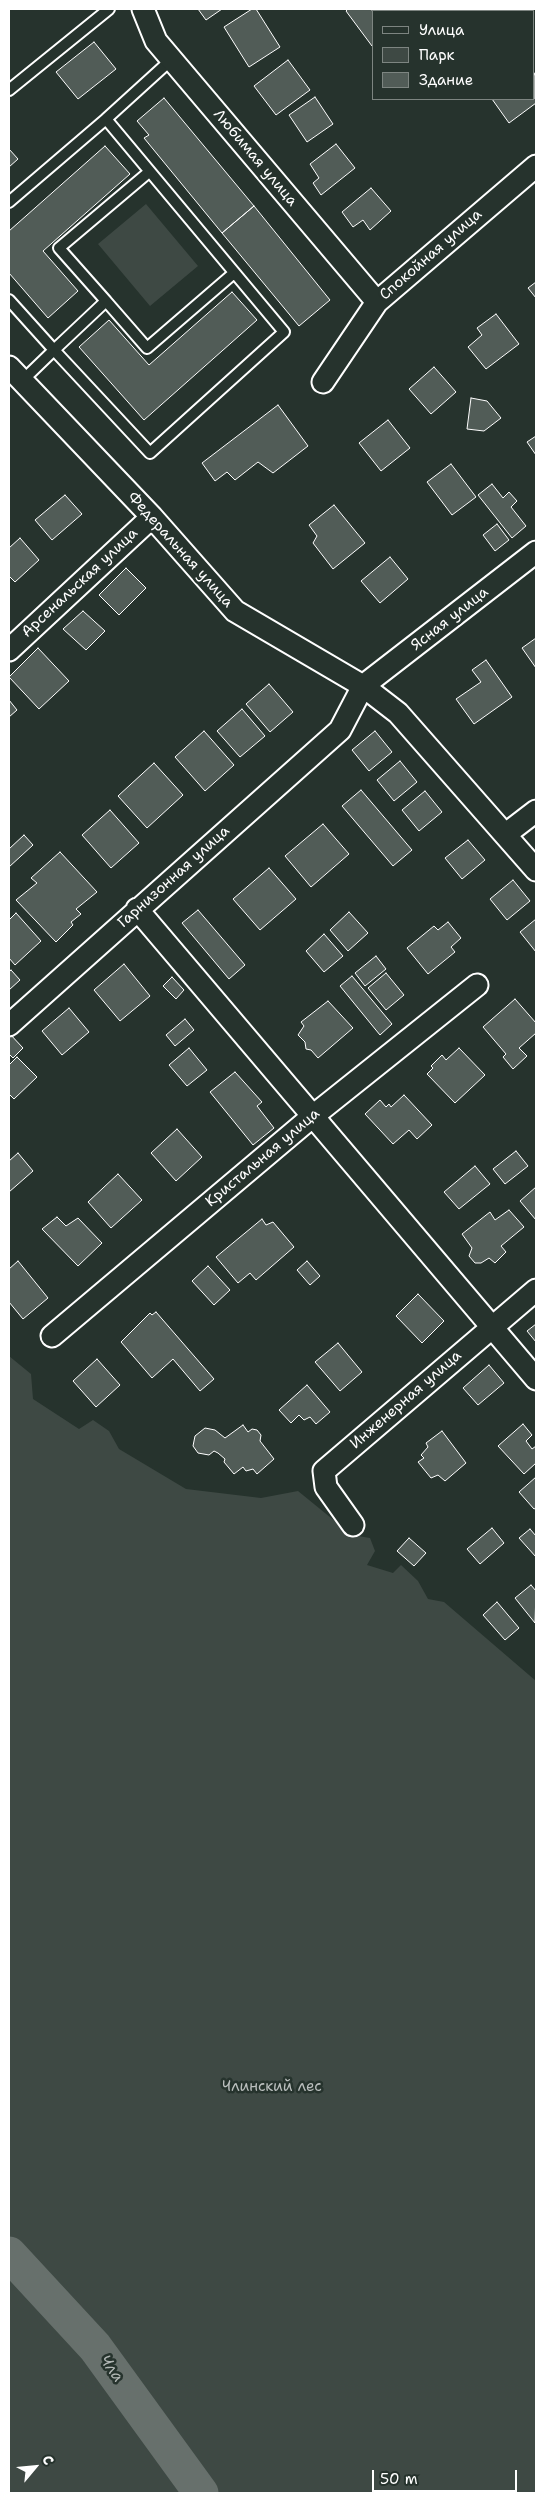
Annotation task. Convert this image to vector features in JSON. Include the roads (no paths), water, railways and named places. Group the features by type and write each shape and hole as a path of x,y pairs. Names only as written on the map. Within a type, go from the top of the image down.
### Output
{"street":[{"name":"Любимая улица","path":"143,9 156,41 377,302"},
{"name":"Спокойная улица","path":"323,382 377,302 536,166"},
{"name":"Федеральная улица","path":"15,374 152,517 235,611 363,686"},
{"name":"Арсенальская улица","path":"9,650 152,517"},
{"name":"Ясная улица","path":"363,686 536,552"},
{"name":"Гарнизонная улица","path":"9,1025 137,908 340,730 363,686"},
{"path":"363,686 398,713 536,870"},
{"path":"506,834 536,811"},
{"path":"137,908 536,1379"},
{"name":"Кристальная улица","path":"52,1336 313,1116 477,985"},
{"name":"Инженерная улица","path":"353,1525 326,1487 324,1471 536,1290"}],"lane":[{"path":"9,90 109,9"},
{"path":"9,202 106,119 172,59"},
{"path":"9,300 150,453 284,332 106,119"},
{"path":"150,172 59,248 147,348 234,273"},
{"path":"15,374 54,350 106,301"}],"waterway":[{"name":"Чла","path":"9,2254 95,2347 201,2493"}],"park label":[{"name":"Члинский лес","path":"272,2087"}]}
